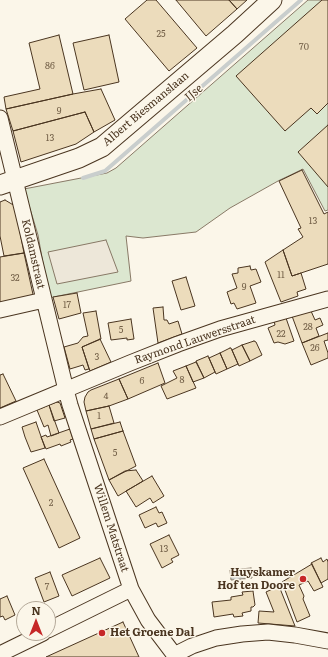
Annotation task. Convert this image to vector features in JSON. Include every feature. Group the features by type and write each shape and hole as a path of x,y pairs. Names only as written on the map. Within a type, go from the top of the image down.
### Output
{"main road":[{"name":"Albert Biesmanslaan","path":"8,183 79,158 102,147 235,34 272,0"}],"street":[{"name":"Koldamstraat","path":"0,118 8,183 44,300 66,390"},
{"name":"Raymond Lauwersstraat","path":"0,417 130,363 220,329 328,299"},
{"path":"0,310 44,300"},
{"name":"Willem Matstraat","path":"66,390 131,589 148,620 175,656"},
{"path":"56,626 131,589"},
{"path":"175,656 192,646 216,638 242,634 268,632 328,641"},
{"path":"0,654 26,641"}],"green space":[{"path":"308,0 328,0 328,210 325,211 303,169 230,208 196,232 143,238 126,236 131,281 49,298 38,235 24,189 107,173 116,168"}],"shaded area":[{"path":"106,240 118,272 57,284 48,252"},
{"path":"251,568 252,578 231,580 230,570"}],"building":[{"path":"147,0 156,0 197,48 169,71 125,19"},
{"path":"176,0 229,0 237,9 206,36"},
{"path":"229,0 247,0 237,9"},
{"path":"322,0 328,0 328,103 317,114 311,108 285,131 236,76"},
{"path":"59,35 73,94 6,109 4,97 40,89 29,43"},
{"path":"109,35 119,82 84,90 73,43"},
{"path":"101,89 115,120 94,132 85,112 13,131 6,109"},
{"path":"85,112 94,132 76,144 21,162 13,131"},
{"path":"328,125 328,187 298,152"},
{"path":"302,170 324,214 328,212 328,264 292,276 283,250 303,237 298,229 301,228 279,181"},
{"path":"5,200 15,206 24,253 4,256 0,236 0,202"},
{"path":"283,250 292,276 301,273 306,289 297,292 298,296 281,302 265,262"},
{"path":"24,253 34,299 0,303 0,257"},
{"path":"250,266 251,270 256,269 261,282 250,286 256,303 237,309 234,303 231,304 227,292 237,288 232,274 238,273 238,268"},
{"path":"186,277 195,306 181,310 172,281"},
{"path":"77,293 81,313 59,319 53,297"},
{"path":"163,307 164,320 167,320 169,324 178,321 182,334 158,343 153,308"},
{"path":"96,311 101,339 82,347 89,369 85,370 83,365 70,369 64,347 78,343 83,337 88,336 83,313"},
{"path":"311,311 315,320 320,318 323,325 316,328 319,336 302,343 292,316"},
{"path":"286,318 294,341 285,344 278,342 274,343 268,328 275,325 274,321"},
{"path":"131,319 134,339 127,340 127,338 111,340 108,323"},
{"path":"328,333 328,340 324,341 328,358 311,365 302,343"},
{"path":"100,339 111,362 90,371 82,347"},
{"path":"254,341 256,342 262,355 250,361 242,345"},
{"path":"242,345 250,361 239,366 232,350"},
{"path":"230,348 238,364 227,369 220,353"},
{"path":"220,353 227,369 216,374 209,358"},
{"path":"208,356 215,372 204,378 196,361"},
{"path":"196,362 204,378 193,382 186,366"},
{"path":"158,363 165,383 128,399 119,379"},
{"path":"186,366 196,388 167,399 161,386 177,378 173,371"},
{"path":"3,374 16,401 0,408 0,375"},
{"path":"119,379 128,399 109,406 86,411 84,402 88,392"},
{"path":"57,402 60,403 65,418 54,421 49,405"},
{"path":"49,405 59,433 51,436 48,425 44,427 37,410"},
{"path":"109,406 114,423 91,429 86,411"},
{"path":"36,422 45,448 31,452 22,427"},
{"path":"120,422 123,431 94,439 91,429"},
{"path":"70,429 73,439 70,440 71,442 46,449 41,437 46,435 47,437"},
{"path":"123,431 136,466 109,480 94,439"},
{"path":"44,459 80,538 59,548 23,468"},
{"path":"136,470 143,481 118,496 109,480 125,471"},
{"path":"152,476 164,496 153,503 150,498 136,507 126,491"},
{"path":"156,507 159,513 162,512 167,523 158,527 156,523 145,528 139,515"},
{"path":"169,535 179,555 171,559 173,562 162,568 150,544"},
{"path":"100,558 110,578 72,596 62,575"},
{"path":"321,558 323,562 327,559 328,562 328,579 321,583 311,563"},
{"path":"312,564 323,587 314,591 308,581 299,585 310,616 297,622 282,582"},
{"path":"50,572 59,596 44,601 35,578"},
{"path":"279,586 295,626 258,623 259,611 274,612 266,592"},
{"path":"253,591 255,605 251,607 251,611 242,613 243,616 234,617 233,614 214,617 212,602 231,600 231,597 243,595 242,592"},
{"path":"7,596 15,615 5,620 3,616 0,617 0,599"},
{"path":"123,622 139,657 46,657"}],"waterway":[{"name":"IJse","path":"83,178 105,171 301,0"}],"place":[{"name":"Huyskamer Hof ten Doore","path":"303,579"},
{"name":"Het Groene Dal","path":"102,633"}]}
